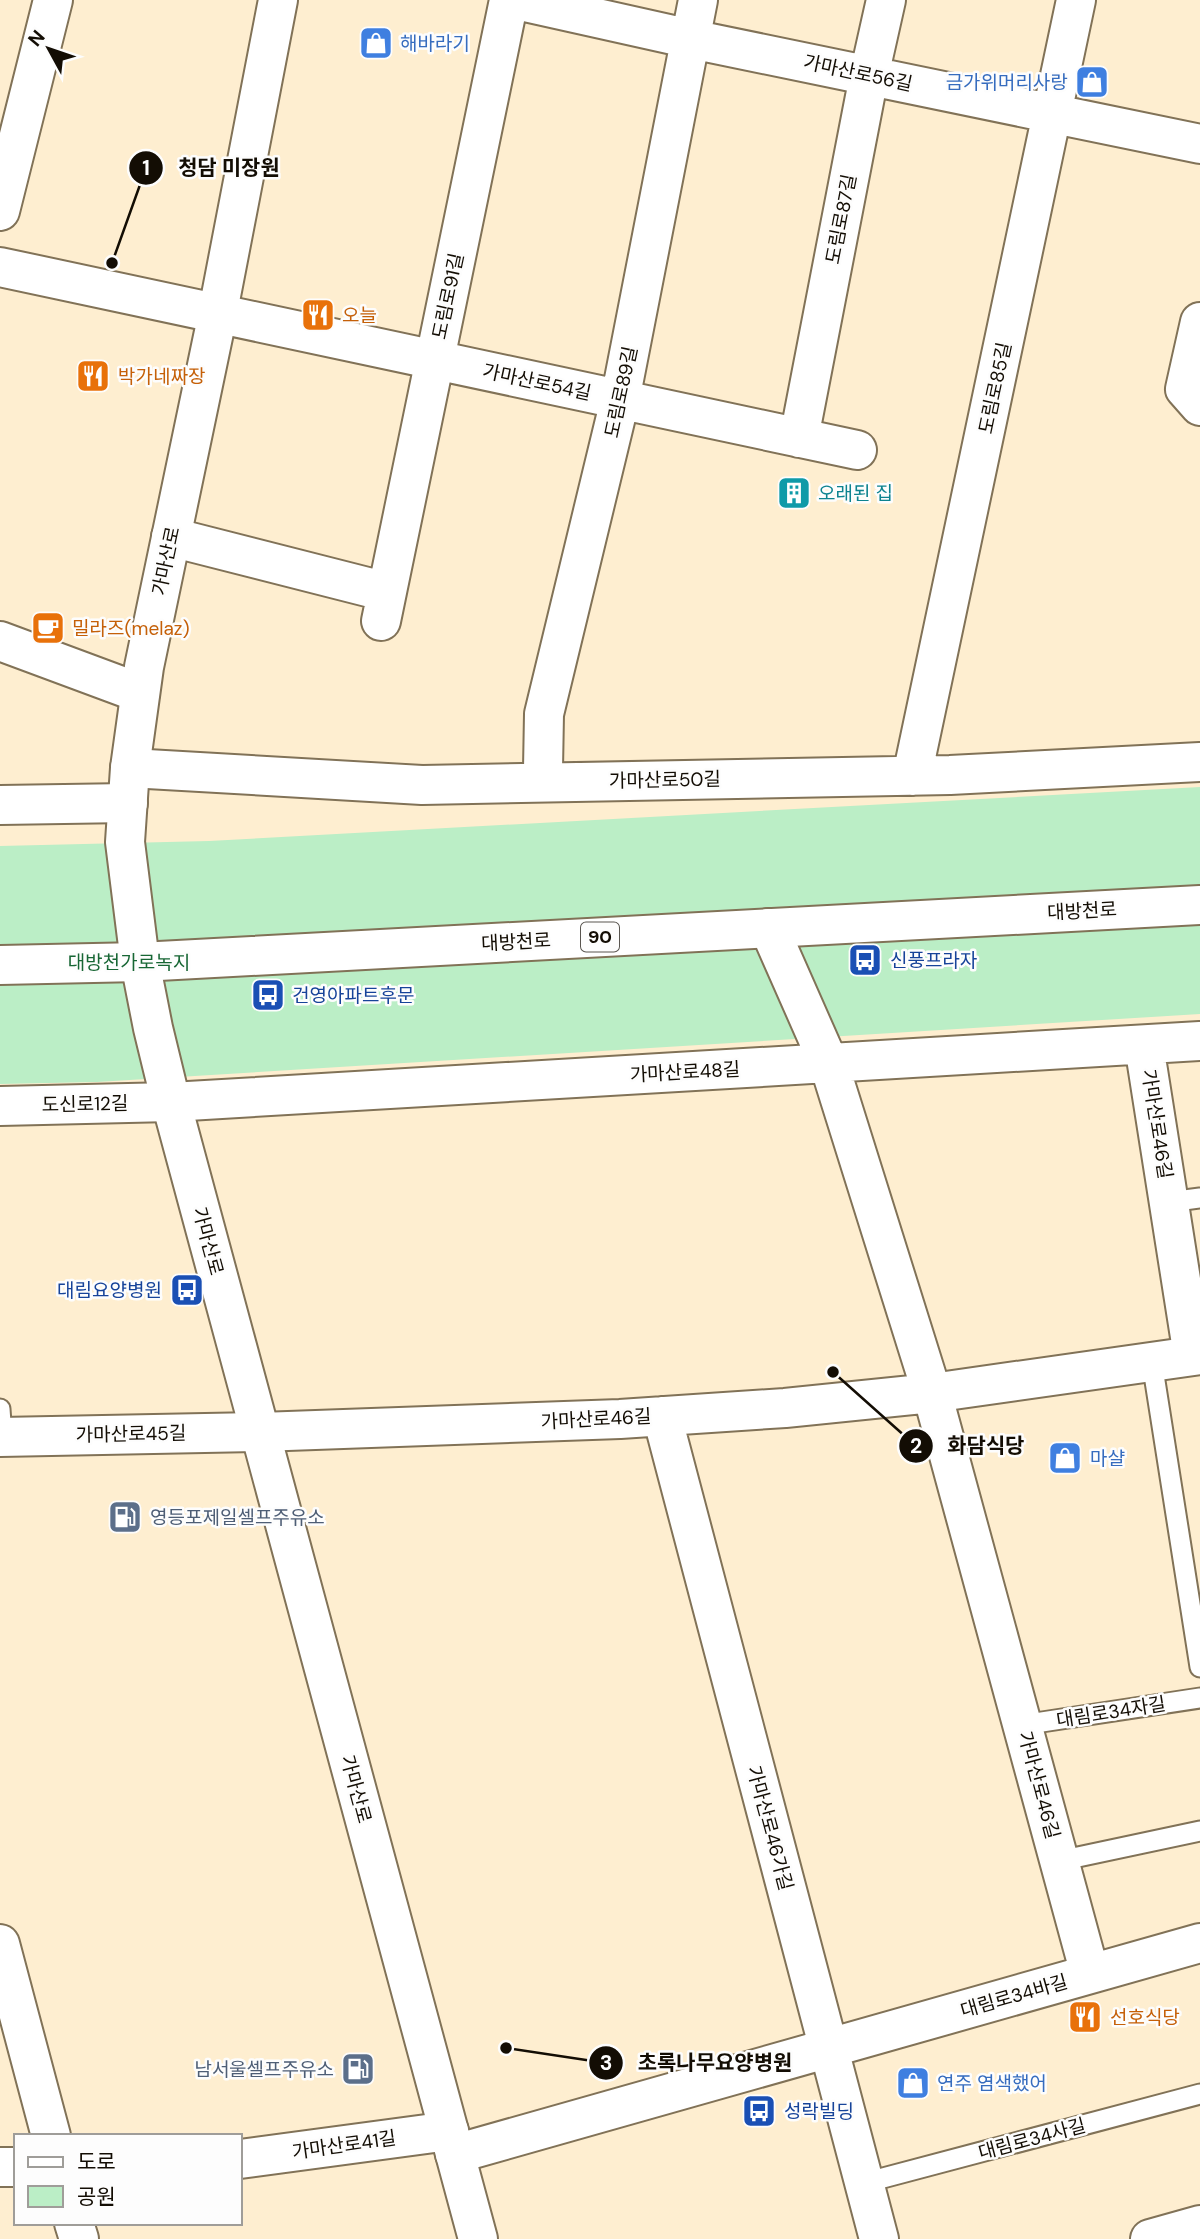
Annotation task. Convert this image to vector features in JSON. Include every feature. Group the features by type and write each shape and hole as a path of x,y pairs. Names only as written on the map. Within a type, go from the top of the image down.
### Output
{"street":[{"path":"0,211 53,0"},
{"name":"가마산로","path":"278,0 140,693 125,842 140,962 171,1102 478,2239"},
{"name":"도림로91길","path":"171,537 384,606 509,0"},
{"name":"가마산로56길","path":"516,0 691,39 1200,144"},
{"name":"도림로89길","path":"546,782 543,769 544,714 620,400 698,0"},
{"name":"도림로87길","path":"799,438 886,0"},
{"name":"도림로85길","path":"912,776 1076,0"},
{"path":"0,267 217,314"},
{"name":"가마산로54길","path":"217,314 858,450"},
{"path":"1192,397 1200,322"},
{"path":"0,641 140,693"},
{"name":"가마산로50길","path":"0,805 129,785 422,785 912,776 1200,762"},
{"name":"대방천로","path":"0,965 140,962 1200,905"},
{"name":"가마산로46길","path":"769,928 830,1064 932,1394 1090,1974"},
{"name":"가마산로48길","path":"171,1102 1200,1041"},
{"name":"가마산로46길","path":"260,1432 662,1416 785,1408 932,1394 1197,1356 1184,1200 1144,1045"},
{"name":"도신로12길","path":"0,1106 171,1102"},
{"name":"가마산로46가길","path":"662,1416 879,2239"},
{"name":"가마산로45길","path":"1,1427 260,1432"},
{"name":"대림로34바길","path":"828,2048 1200,1943"},
{"path":"0,1944 50,2134"},
{"path":"452,2143 828,2048"},
{"name":"가마산로41길","path":"242,2159 452,2143"},
{"path":"1152,2239 1200,2225"}],"lane":[{"path":"1152,1362 1200,1667"},
{"name":"대림로34자길","path":"1023,1725 1200,1698"},
{"path":"1059,1861 1200,1831"},
{"name":"대림로34사길","path":"864,2183 1200,2094"}],"green space":[{"name":"대방천가로녹지","path":"1200,787 1200,1014 97,1082 0,1084 0,846 209,841"}],"place":[{"name":"해바라기","path":"376,43"},
{"name":"금가위머리사랑","path":"1092,82"},
{"name":"청담 미장원","path":"112,263"},
{"name":"오늘","path":"318,315"},
{"name":"박가네짜장","path":"93,376"},
{"name":"오래된 집","path":"794,493"},
{"name":"밀라즈(melaz)","path":"48,628"},
{"name":"신풍프라자","path":"865,960"},
{"name":"건영아파트후문","path":"268,995"},
{"name":"대림요양병원","path":"187,1290"},
{"name":"화담식당","path":"833,1372"},
{"name":"마샬","path":"1065,1458"},
{"name":"영등포제일셀프주유소","path":"125,1517"},
{"name":"선호식당","path":"1085,2017"},
{"name":"초록나무요양병원","path":"506,2048"},
{"name":"남서울셀프주유소","path":"358,2069"},
{"name":"연주 염색했어","path":"913,2083"},
{"name":"성락빌딩","path":"759,2111"}]}
